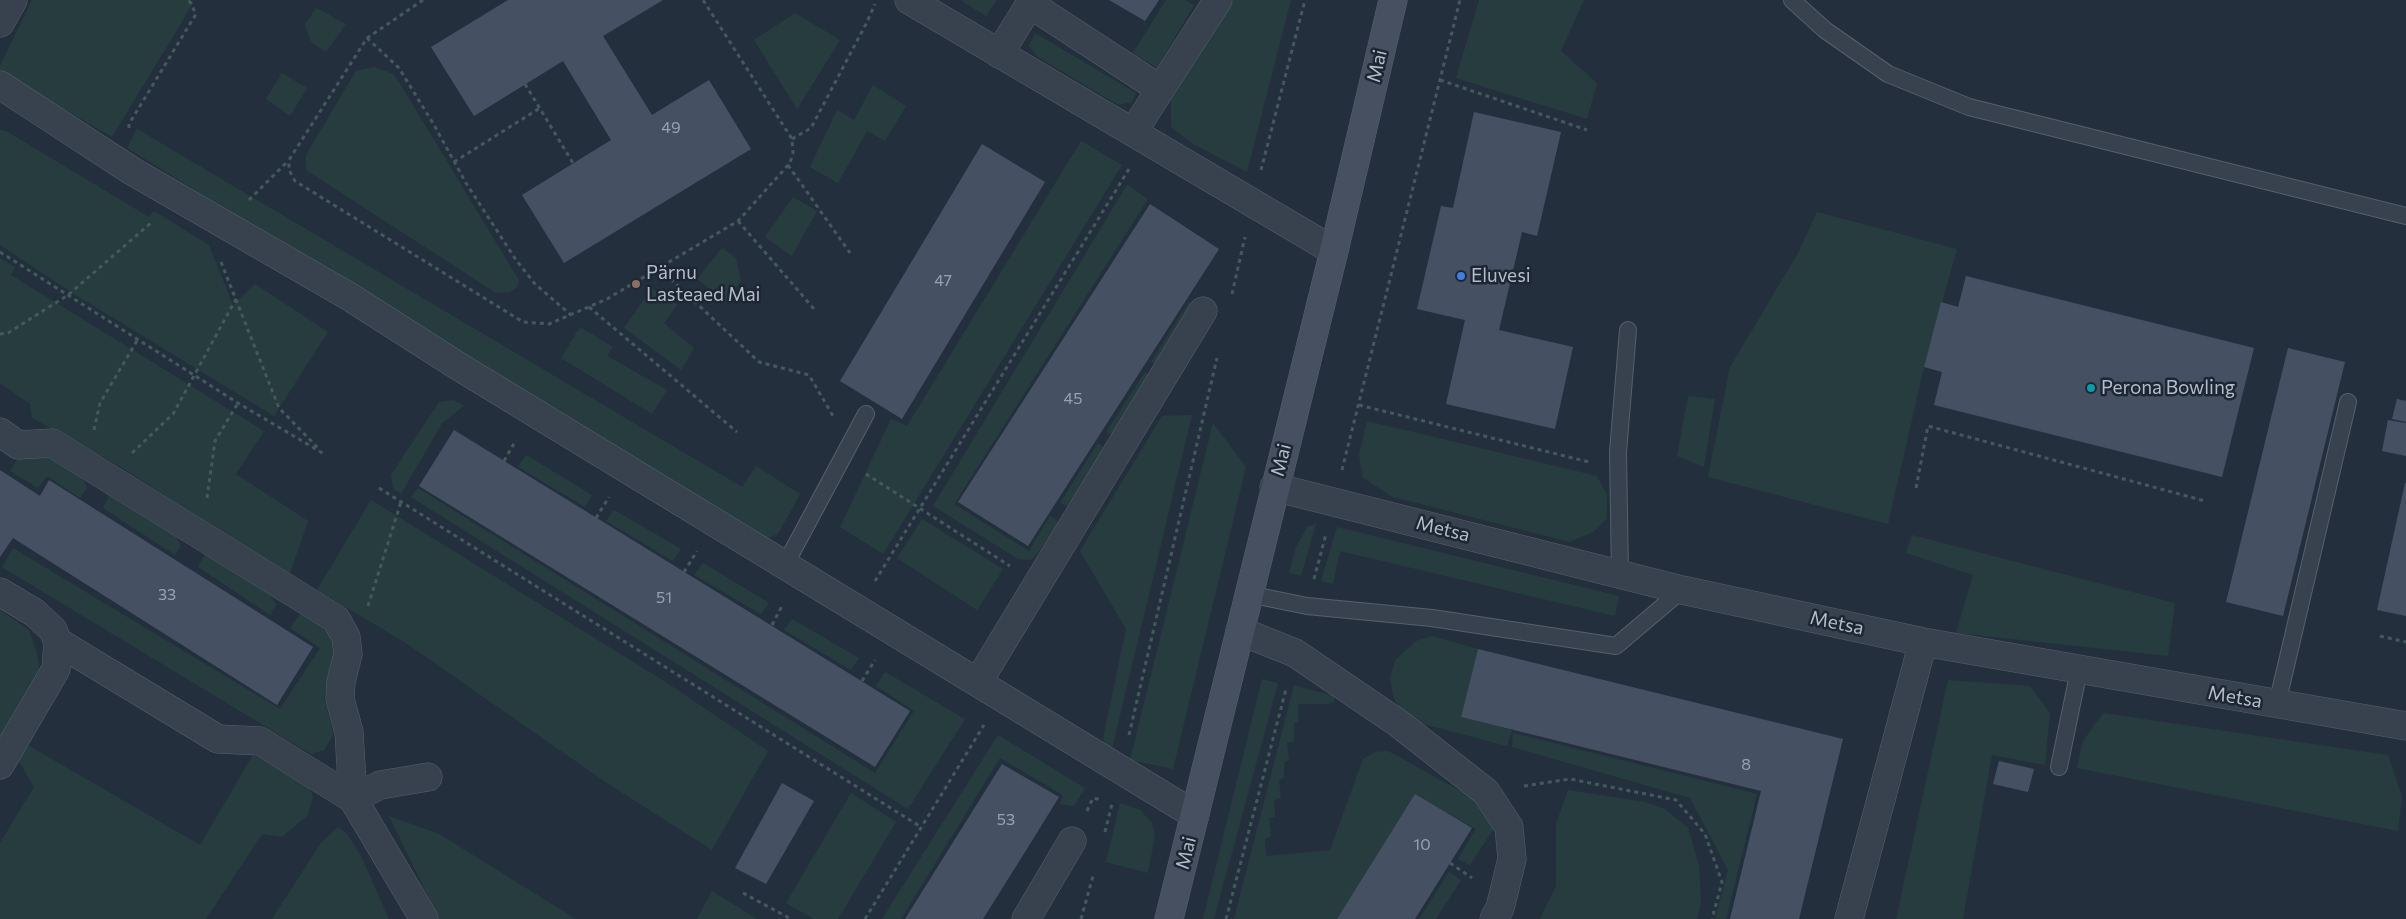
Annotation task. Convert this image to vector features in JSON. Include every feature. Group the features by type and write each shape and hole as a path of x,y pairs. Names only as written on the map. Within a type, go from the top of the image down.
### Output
{"street":[{"path":"0,23 13,0"},
{"path":"909,0 1334,251"},
{"path":"1139,137 1160,89 1218,0"},
{"name":"Mai","path":"1169,919 1274,487 1334,251 1393,0"},
{"path":"999,54 1030,4 1160,89"},
{"path":"0,85 132,170 350,297 458,366 1196,814"},
{"path":"978,682 1203,311"},
{"path":"0,432 18,445 52,443 336,619 346,637 348,654 341,682 340,699 348,732 353,799 424,919"},
{"name":"Metsa","path":"1274,487 1682,590 1922,642 2406,726"},
{"path":"0,592 34,613 54,630 58,642 56,669 0,765"},
{"path":"1240,631 1296,653 1398,723 1486,792 1509,827 1512,859 1500,908 1494,919"},
{"path":"58,642 218,739 260,741 353,799"},
{"path":"1849,919 1922,642"},
{"path":"353,799 380,785 428,777"},
{"path":"1026,919 1072,841"}],"lane":[{"path":"1792,0 1825,30 1888,74 1969,107 2406,216"},
{"path":"1620,574 1619,470 1628,330"},
{"path":"2277,704 2348,402"},
{"path":"785,565 866,414"},
{"path":"1248,594 1307,606 1432,618 1616,646 1682,590"},
{"path":"2059,767 2079,670"}],"path":[{"path":"132,170 129,124 196,14 189,0"},
{"path":"228,226 253,194 289,160 367,38 423,0"},
{"path":"289,160 289,170 295,181 523,322 549,324 607,299 738,220 788,165 793,153 792,139 703,0"},
{"path":"792,139 811,128 867,22 876,0"},
{"path":"1230,303 1305,0"},
{"path":"1307,606 1460,0"},
{"path":"367,38 399,68 454,162 516,260 535,284 571,315"},
{"path":"1440,80 1587,130"},
{"path":"526,84 573,163"},
{"path":"454,162 540,108"},
{"path":"857,609 920,509 1139,137"},
{"path":"788,165 850,253"},
{"path":"0,252 238,403 324,454 279,408 200,210"},
{"path":"738,220 815,310"},
{"path":"0,334 8,333 68,295 152,221"},
{"path":"659,268 759,362 809,374 847,452 920,509 1038,584"},
{"path":"96,471 173,414 236,299"},
{"path":"589,307 737,432"},
{"path":"96,471 100,403 138,339"},
{"path":"1103,839 1122,769 1219,349"},
{"path":"202,535 214,441 238,403"},
{"path":"1359,405 1619,470"},
{"path":"1916,488 1928,426 2205,501"},
{"path":"504,461 518,436"},
{"path":"379,488 921,827"},
{"path":"596,518 612,493"},
{"path":"346,637 362,626 401,502"},
{"path":"684,572 700,547"},
{"path":"772,625 786,599"},
{"path":"2380,636 2406,642"},
{"path":"1226,919 1296,653"},
{"path":"862,681 878,655"},
{"path":"865,919 1001,696"},
{"path":"1486,792 1570,779 1676,800 1705,834 1722,882 1712,919"},
{"path":"1081,919 1094,874"},
{"path":"743,894 791,919"}],"green space":[{"path":"32,0 188,0 194,2 112,137 0,72 0,66"},
{"path":"960,0 997,0 986,16"},
{"path":"1166,0 1185,0 1194,5 1157,68 1133,53"},
{"path":"1234,0 1291,0 1247,172 1193,144 1171,127 1171,98"},
{"path":"1479,0 1584,0 1561,51 1597,83 1587,119 1456,78"},
{"path":"316,8 346,24 326,52 311,42 305,25"},
{"path":"795,13 840,40 797,109 754,40"},
{"path":"1035,33 1136,93 1132,102 1118,105 1038,57 1029,46"},
{"path":"374,67 394,74 519,280 517,287 510,292 496,293 306,170 306,155 356,71"},
{"path":"282,73 307,88 290,116 266,99"},
{"path":"873,85 906,106 885,141 867,131 838,183 810,167 837,110 854,120"},
{"path":"137,129 742,487 756,466 800,494 778,534 766,539 755,536 127,148"},
{"path":"0,130 6,131 149,217 154,211 209,245 233,305 255,284 328,332 274,416 71,292 0,245"},
{"path":"1081,141 1122,165 883,554 840,527 891,419 907,426"},
{"path":"1127,185 1148,199 954,504 1029,551 1050,516 1059,522 1031,560 1018,559 933,506"},
{"path":"793,197 817,211 792,256 765,237"},
{"path":"1817,212 1957,249 1924,367 1888,524 1708,477 1730,367 1798,253"},
{"path":"722,248 736,258 741,281 725,302 697,279"},
{"path":"0,258 15,267 11,275 264,431 236,474 308,521 289,576 118,465 32,418 30,404 0,383"},
{"path":"652,288 677,305 664,323 694,348 681,370 624,328"},
{"path":"1189,302 1197,308 1159,366 1151,362"},
{"path":"580,327 613,347 607,356 667,390 652,414 561,358"},
{"path":"1145,372 1153,378 1115,436 1106,432"},
{"path":"1688,396 1715,399 1704,467 1677,456"},
{"path":"453,400 464,406 442,423 401,494 393,488 391,475 439,402"},
{"path":"1192,415 1111,753 1103,738 1126,629 1080,551 1162,416"},
{"path":"1367,421 1597,476 1607,495 1607,519 1593,532 1570,542 1393,497 1363,478 1359,455"},
{"path":"1213,423 1246,467 1173,769 1130,760"},
{"path":"1098,443 1106,449 1069,507 1060,503"},
{"path":"20,455 56,458 78,471 87,487 80,498 47,476 38,488 10,471"},
{"path":"526,455 592,495 585,507 518,467"},
{"path":"418,488 875,773 914,711 876,686 885,672 965,719 908,809 411,497"},
{"path":"111,492 171,528 181,546 175,555 103,508"},
{"path":"371,500 664,681 768,751 712,850 604,781 406,643 317,590"},
{"path":"614,510 681,549 673,561 606,521"},
{"path":"922,519 1003,569 977,610 897,558"},
{"path":"1316,524 1301,576 1289,573 1296,547 1307,527"},
{"path":"1337,527 1619,596 1615,616 1340,551 1333,584 1321,581"},
{"path":"1912,535 2175,603 2168,656 1956,633 1973,575 1906,553"},
{"path":"13,548 280,709 320,648 290,628 302,611 335,632 340,651 328,676 324,699 334,734 324,750 311,754 2,567"},
{"path":"206,552 266,588 276,605 270,615 198,567"},
{"path":"703,563 769,603 761,614 694,575"},
{"path":"0,610 29,630 37,653 40,674 0,744"},
{"path":"792,619 859,658 851,670 784,630"},
{"path":"1432,636 1478,649 1461,717 1512,730 1507,746 1408,720 1400,710 1393,696 1390,677 1396,659 1416,641"},
{"path":"1262,679 1278,683 1214,919 1203,919"},
{"path":"1948,680 2030,686 2050,713 2045,765 1992,755 1963,919 1896,919"},
{"path":"1294,685 1334,696 1334,702 1327,704 1298,704 1298,723 1294,722 1294,741 1287,743 1289,760 1284,762 1284,778 1279,780 1281,798 1274,800 1275,817 1269,818 1271,836 1265,839 1266,856 1330,850 1363,759 1375,752 1388,751 1473,798 1494,828 1470,865 1458,859 1476,829 1415,795 1337,919 1234,919"},
{"path":"2103,713 2388,755 2402,796 2398,831 2077,768 2083,741"},
{"path":"1513,733 1757,794 1726,919 1715,919 1728,870 1690,798 1512,747"},
{"path":"998,735 1085,788 1074,806 1060,804 1063,795 1000,758 901,919 882,919"},
{"path":"26,744 200,845 253,755 308,786 313,796 307,816 282,837 262,834 206,919 0,919 0,843 34,787 17,758"},
{"path":"1568,790 1645,802 1665,809 1688,828 1699,865 1701,903 1697,919 1540,919 1556,886 1556,824"},
{"path":"851,793 896,822 838,919 814,919 786,903"},
{"path":"1120,803 1140,810 1152,823 1155,836 1148,873 1106,862"},
{"path":"389,816 439,834 576,919 439,919"},
{"path":"338,827 348,835 361,856 389,919 272,919 321,843"},
{"path":"1449,872 1461,880 1436,919 1419,919"},
{"path":"712,891 757,919 697,919"}],"building":[{"path":"508,0 663,0 603,36 652,115 709,80 751,149 564,263 522,195 611,140 563,61 474,116 431,47"},
{"path":"1109,0 1159,0 1145,21"},
{"path":"1474,112 1561,132 1537,236 1522,232 1499,330 1573,347 1555,429 1446,404 1465,320 1417,309 1441,206 1453,208"},
{"path":"982,144 1045,182 902,419 840,381"},
{"path":"1150,204 1219,249 1028,546 958,502"},
{"name":"Perona Bowling","path":"1966,276 2254,348 2222,477 1934,405 1942,372 1924,367 1941,302 1958,307"},
{"path":"2288,348 2345,362 2283,616 2226,602"},
{"path":"2397,399 2406,401 2406,422 2392,419"},
{"path":"2388,420 2406,423 2406,456 2382,451"},
{"path":"454,430 910,711 875,767 419,486"},
{"path":"0,470 40,496 49,480 313,647 277,705 13,538 0,557"},
{"path":"2406,483 2406,616 2377,610"},
{"path":"1478,649 1843,739 1799,919 1730,919 1761,791 1461,717"},
{"path":"1999,761 2034,769 2028,792 1993,784"},
{"path":"1002,764 1059,797 1030,844 983,919 905,919"},
{"path":"782,783 814,801 766,884 735,868"},
{"path":"1415,794 1472,828 1415,919 1337,919"}],"place":[{"name":"Eluvesi","path":"1461,276"},
{"name":"Pärnu Lasteaed Mai","path":"636,284"},
{"name":"Perona Bowling","path":"2091,388"}]}
